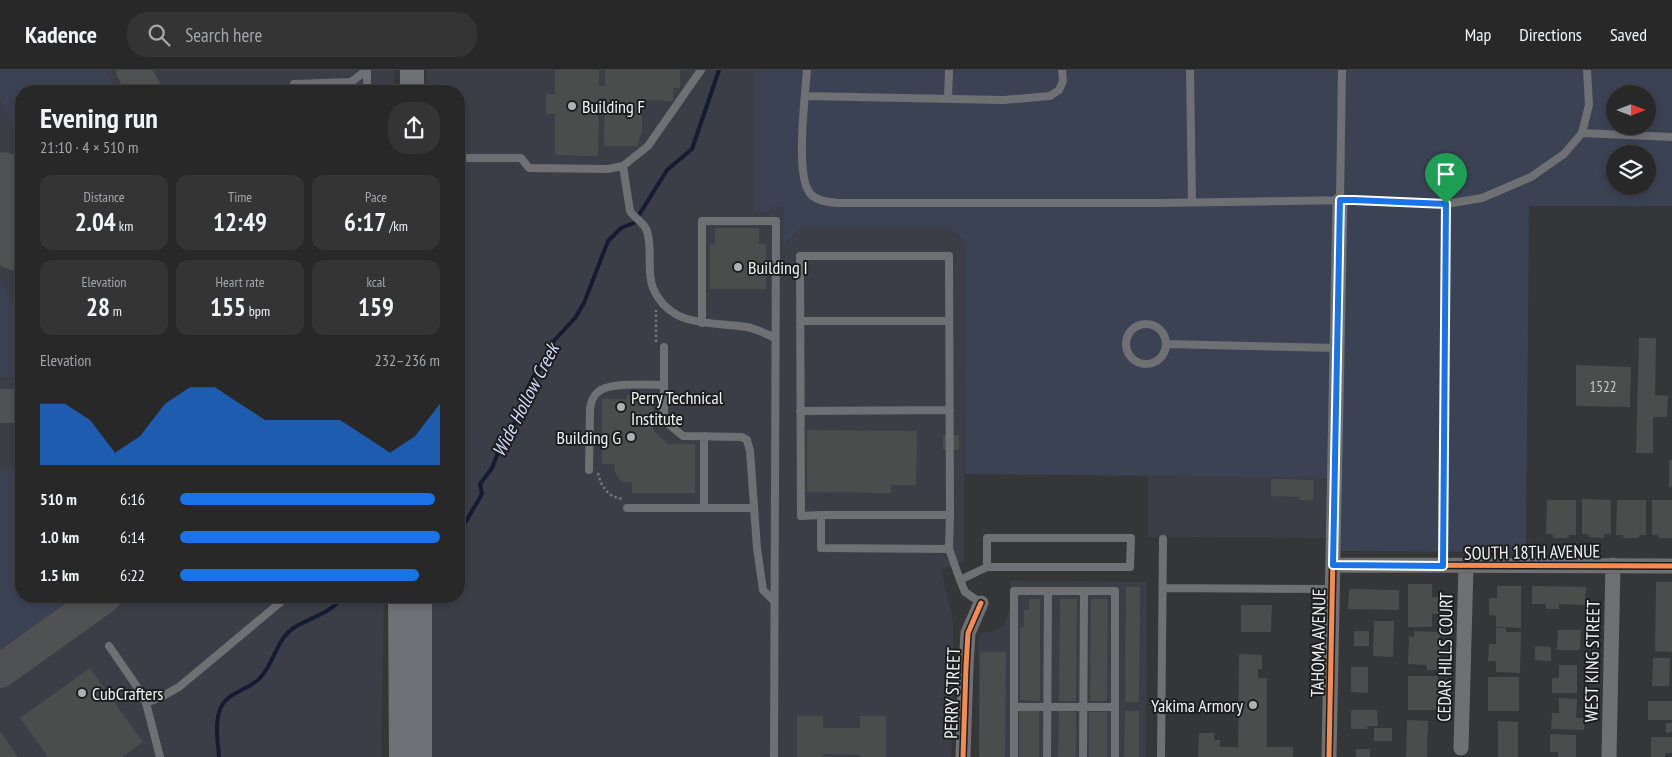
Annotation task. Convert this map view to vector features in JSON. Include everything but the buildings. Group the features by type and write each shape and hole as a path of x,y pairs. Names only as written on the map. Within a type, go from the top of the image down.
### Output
{"main road":[{"path":"412,70 412,85"},
{"path":"400,603 401,757"},
{"path":"420,603 420,757"}],"street":[{"name":"TAHOMA AVENUE","path":"1329,757 1340,200"},
{"name":"SOUTH 18TH AVENUE","path":"1333,565 1466,567 1672,566"},
{"name":"WEST KING STREET","path":"1609,757 1613,565"},
{"name":"CEDAR HILLS COURT","path":"1461,748 1466,567"},
{"name":"PERRY STREET","path":"963,757 968,633 981,603"}],"lane":[{"path":"294,84 351,82 367,70"},
{"path":"367,70 367,85"},
{"path":"465,158 521,158 529,168 608,169 623,166 648,146 701,70"},
{"path":"807,70 802,168 808,191 823,202 839,204 1340,200 1446,204 1482,198 1531,177 1564,154 1582,132 1589,105 1587,70"},
{"path":"948,99 949,70"},
{"path":"805,96 1003,100 1050,96 1059,90 1063,81 1062,70"},
{"path":"1190,70 1192,202"},
{"path":"1340,200 1342,70"},
{"path":"1582,132 1672,137"},
{"path":"623,166 629,206 633,215 642,222 647,230 651,281 661,302 678,315 691,321 748,327 775,338"},
{"path":"1443,566 1446,204"},
{"path":"702,322 702,221 776,222 774,757"},
{"path":"950,515 801,516 800,256 949,256 950,410 950,515 949,548 965,592 981,603"},
{"path":"800,321 949,321"},
{"path":"1146,324 1162,332 1166,344 1156,360 1144,364 1132,358 1126,346 1130,332 1140,325 1146,324"},
{"path":"1166,344 1337,348"},
{"path":"664,347 664,414 668,423 683,436 742,437 747,440 750,451 763,590 774,600"},
{"path":"589,470 590,409 592,400 599,391 608,386 664,385"},
{"path":"800,411 950,410"},
{"path":"704,436 704,508"},
{"path":"627,508 754,508"},
{"path":"822,515 822,548 949,548"},
{"path":"960,580 986,567 1130,568 1131,538 986,538 986,567"},
{"path":"1161,757 1163,539"},
{"path":"1163,588 1332,589"},
{"path":"1014,757 1014,590 1115,591 1114,757"},
{"path":"1047,757 1048,591"},
{"path":"1083,757 1084,591"},
{"path":"146,703 179,687 280,603"},
{"path":"109,646 142,694 160,757"},
{"path":"1014,707 1115,707"}],"path":[{"path":"589,470 597,469 602,486 606,492 614,497 627,500 627,508"}],"shaded area":[{"path":"0,70 394,70 394,85 15,85 15,603 384,603 381,757 0,757"},
{"path":"0,70 105,70 114,85 15,85 15,126 0,100"},
{"name":"Perry Technical Institute","path":"427,70 755,70 755,211 771,211 771,206 784,206 785,244 802,226 948,226 965,243 964,562 941,569 953,621 951,757 428,757 426,603 465,603 465,85 427,85"},
{"path":"755,70 1672,70 1672,206 1529,206 1526,552 1341,551 1342,478 965,474 965,242 948,226 802,226 784,245 784,206 771,206 771,211 755,211"},
{"path":"0,282 15,308 15,377 0,377"},
{"path":"0,470 15,470 15,603 64,603 0,649"},
{"path":"1148,476 1326,477 1326,538 1148,537"},
{"path":"1011,581 1147,582 1146,757 979,757 978,640 980,633 994,631 1004,625 1011,605"}],"waterway":[{"name":"Wide Hollow Creek","path":"465,523 482,494 480,484 492,468 499,450 511,433 533,377 546,360 551,344 575,318 584,303 608,241 621,228 634,223 667,170 692,149 719,70"},
{"name":"Wide Hollow Creek","path":"219,757 218,719 224,702 260,678 289,632 301,623 327,611 337,603"}],"taxiway":[{"path":"133,70 142,85"},
{"path":"0,406 15,406"},
{"path":"0,671 95,603"}],"runway":[{"path":"0,193 15,219"}],"cycle path":[{"path":"1329,757 1340,200"},
{"path":"1333,565 1672,566"},
{"path":"963,757 968,633 981,603"}],"place":[{"name":"Building F","path":"572,106"},
{"name":"Building I","path":"738,267"},
{"name":"Perry Technical Institute","path":"621,407"},
{"name":"Building G","path":"631,437"},
{"name":"CubCrafters","path":"82,693"},
{"name":"Yakima Armory","path":"1253,705"}],"route":[{"path":"1340,200 1446,204 1443,566 1333,565 1340,200"}]}
